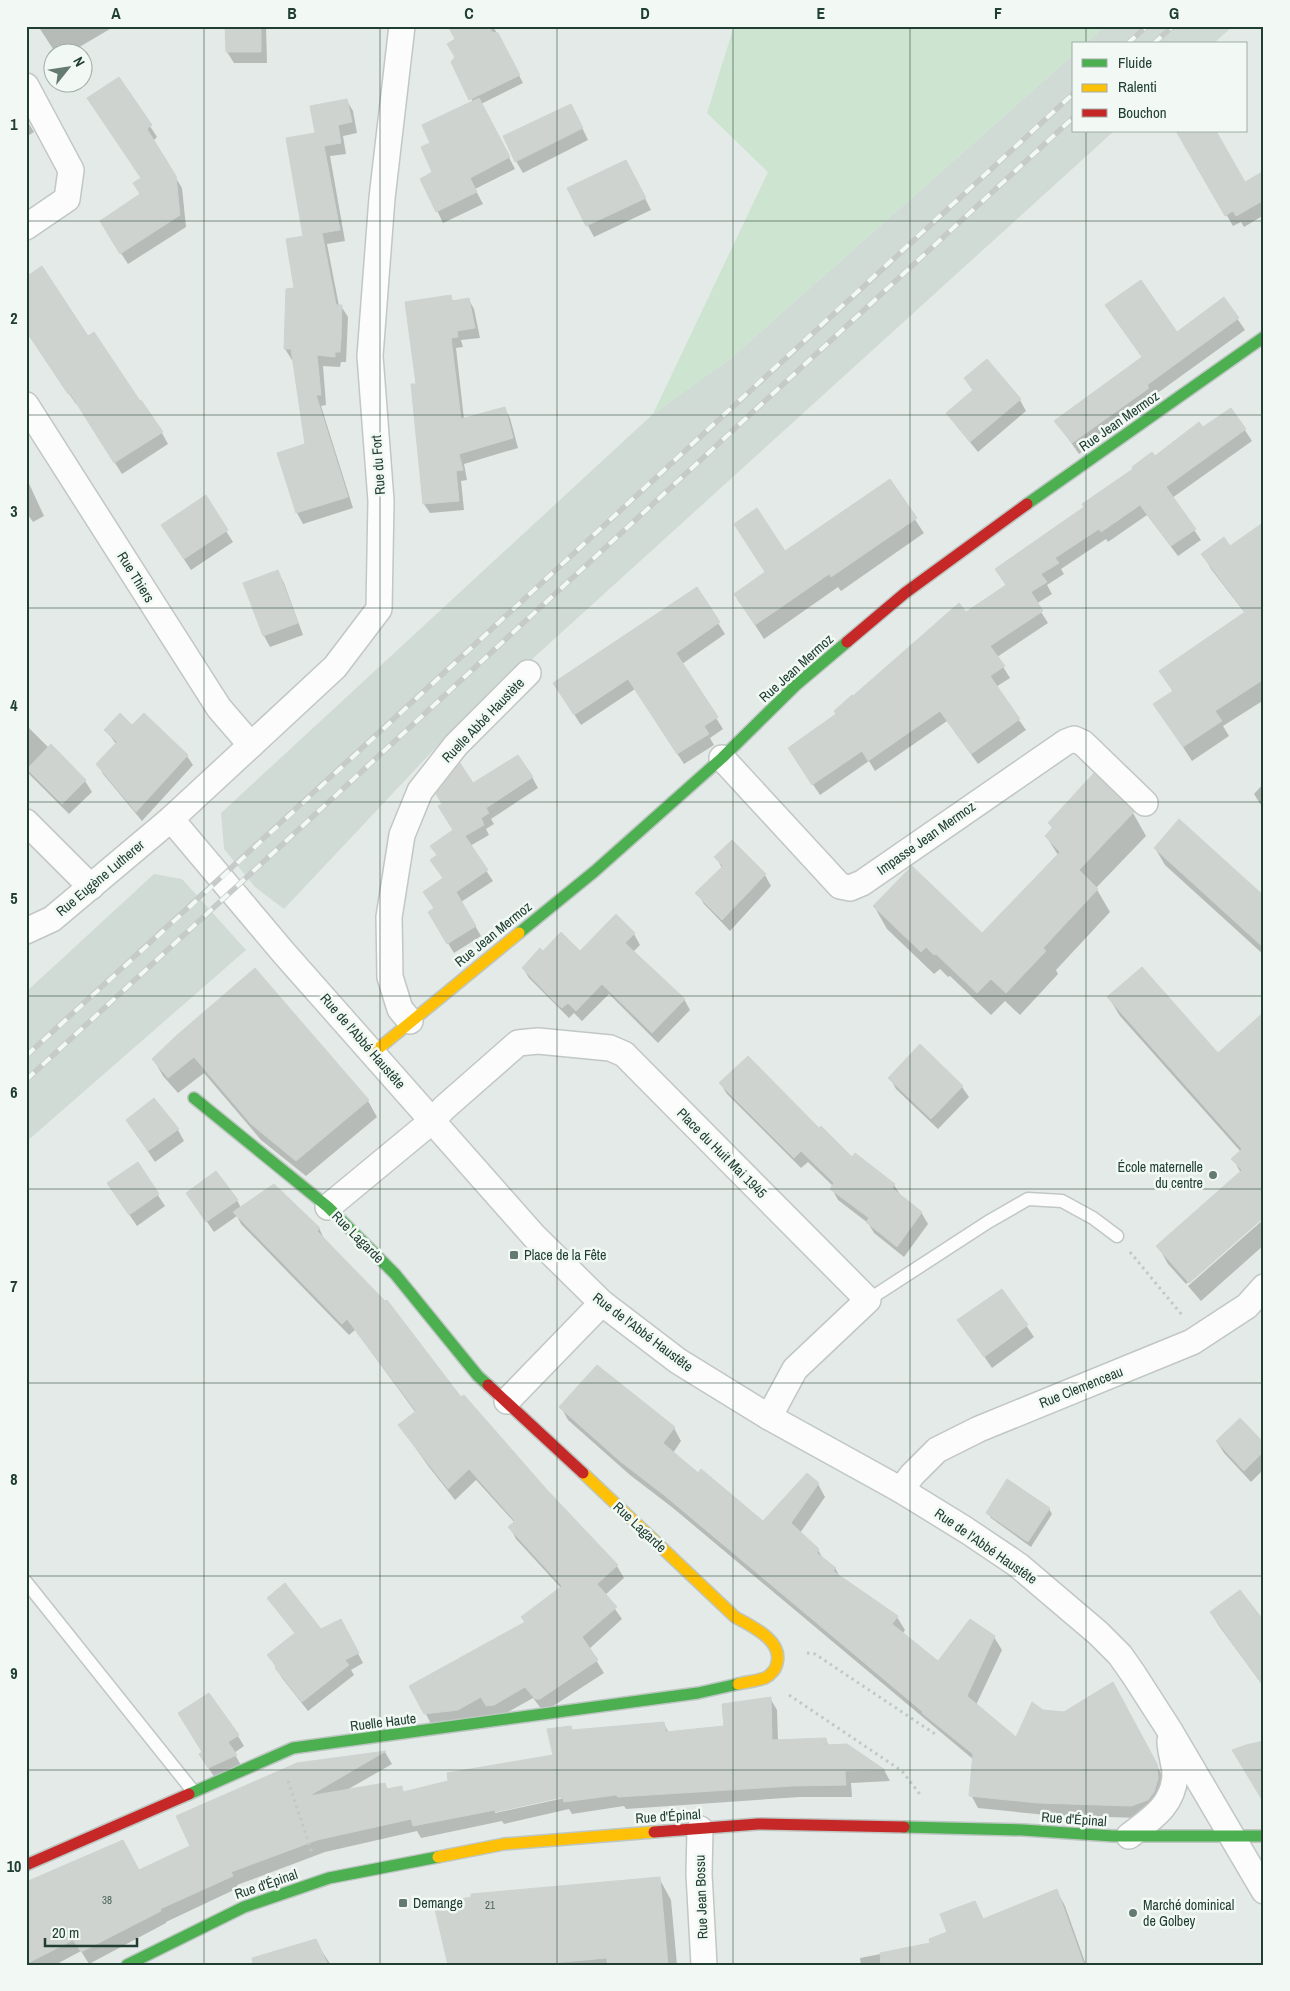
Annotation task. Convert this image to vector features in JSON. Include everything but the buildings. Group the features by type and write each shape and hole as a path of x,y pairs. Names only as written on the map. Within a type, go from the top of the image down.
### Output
{"street":[{"name":"Rue du Fort","path":"170,819 335,667 379,609 381,501 370,356 382,198 402,26"},
{"path":"26,86 71,170 67,199 26,227"},
{"name":"Rue Jean Mermoz","path":"373,1053 595,871 722,758 796,685 905,593 1077,468 1264,337"},
{"name":"Rue Thiers","path":"26,405 219,708 251,745"},
{"name":"Ruelle Abbé Haustète","path":"410,1021 400,1008 390,977 389,917 402,835 420,791 456,745 528,673"},
{"name":"Impasse Jean Mermoz","path":"722,758 840,886 850,888 862,883 1066,742 1074,739 1083,742 1145,803"},
{"name":"Rue Eugène Lutherer","path":"26,931 52,919 170,819"},
{"name":"Rue de l'Abbé Haustête","path":"170,819 284,952 534,1236 602,1303 678,1361 769,1417 900,1490 966,1530 1018,1565 1098,1633 1120,1655 1170,1731 1264,1891"},
{"path":"26,822 91,887"},
{"name":"Place du Huit Mai 1945","path":"432,1121 444,1108 518,1043 538,1040 610,1048 624,1054 868,1300"},
{"name":"Rue Lagarde","path":"194,1098 328,1208 395,1274 478,1376 507,1401 735,1617 763,1633 777,1648"},
{"name":"Rue Lagarde","path":"328,1208 432,1121"},
{"name":"Rue Clemenceau","path":"900,1490 912,1474 937,1450 979,1429 1192,1342 1247,1306 1264,1287"},
{"path":"769,1417 795,1369 868,1300"},
{"path":"507,1401 602,1303"},
{"path":"764,1678 772,1674 779,1662 777,1648"},
{"name":"Ruelle Haute","path":"26,1865 293,1748 698,1693 764,1678"},
{"name":"Rue de l'Abbé Haustête","path":"1129,1836 1170,1800 1175,1776 1170,1747 1170,1731"},
{"name":"Rue d'Épinal","path":"127,1965 244,1907 321,1881 504,1844 758,1824 1023,1830 1129,1836 1264,1836"},
{"name":"Rue Jean Bossu","path":"700,1829 699,1874 704,1965"}],"lane":[{"path":"868,1300 988,1222 1028,1199 1062,1201 1093,1218 1117,1236"},
{"path":"26,1582 194,1791"}],"path":[{"path":"1117,1236 1187,1322 1192,1342"},
{"path":"777,1648 815,1654 935,1734"},
{"path":"764,1678 902,1771"},
{"path":"279,1754 321,1881"}],"shaded area":[{"path":"1105,26 1233,26 1215,42 1087,42"},
{"path":"1072,56 1072,132 1113,132 442,741 284,909 255,887 224,849 221,813 653,414 731,358"},
{"path":"154,874 182,879 246,950 26,1142 26,992"}],"green space":[{"path":"734,26 1105,26 1087,42 1072,42 1072,56 731,358 653,414 768,172 707,113"}],"railway":[{"path":"1129,42 1147,26"},
{"path":"1155,42 1173,26"},
{"path":"26,1056 1072,95"},
{"path":"26,1080 1072,119"}],"traffic: fast":[{"path":"1027,504 1264,337"},
{"path":"519,933 595,871 722,758 796,685 847,642"},
{"path":"194,1098 328,1207 395,1274 478,1376 488,1385"},
{"path":"189,1794 293,1748 698,1693 738,1684"},
{"path":"904,1827 1023,1830 1113,1836 1264,1836"},
{"path":"127,1965 244,1907 329,1878 438,1857"}],"traffic: slow":[{"path":"373,1053 519,933"},
{"path":"583,1473 735,1617 757,1629 771,1641 778,1655 773,1672 765,1678 738,1684"},
{"path":"438,1857 504,1844 654,1832"}],"traffic: jam":[{"path":"847,642 905,593 1027,504"},
{"path":"488,1385 583,1473"},
{"path":"26,1865 189,1794"},
{"path":"654,1832 758,1824 904,1827"}],"place":[{"name":"École maternelle du centre","path":"1213,1175"},
{"name":"Place de la Fête","path":"514,1255"},
{"name":"Demange","path":"403,1903"},
{"name":"Marché dominical de Golbey","path":"1133,1913"}]}
